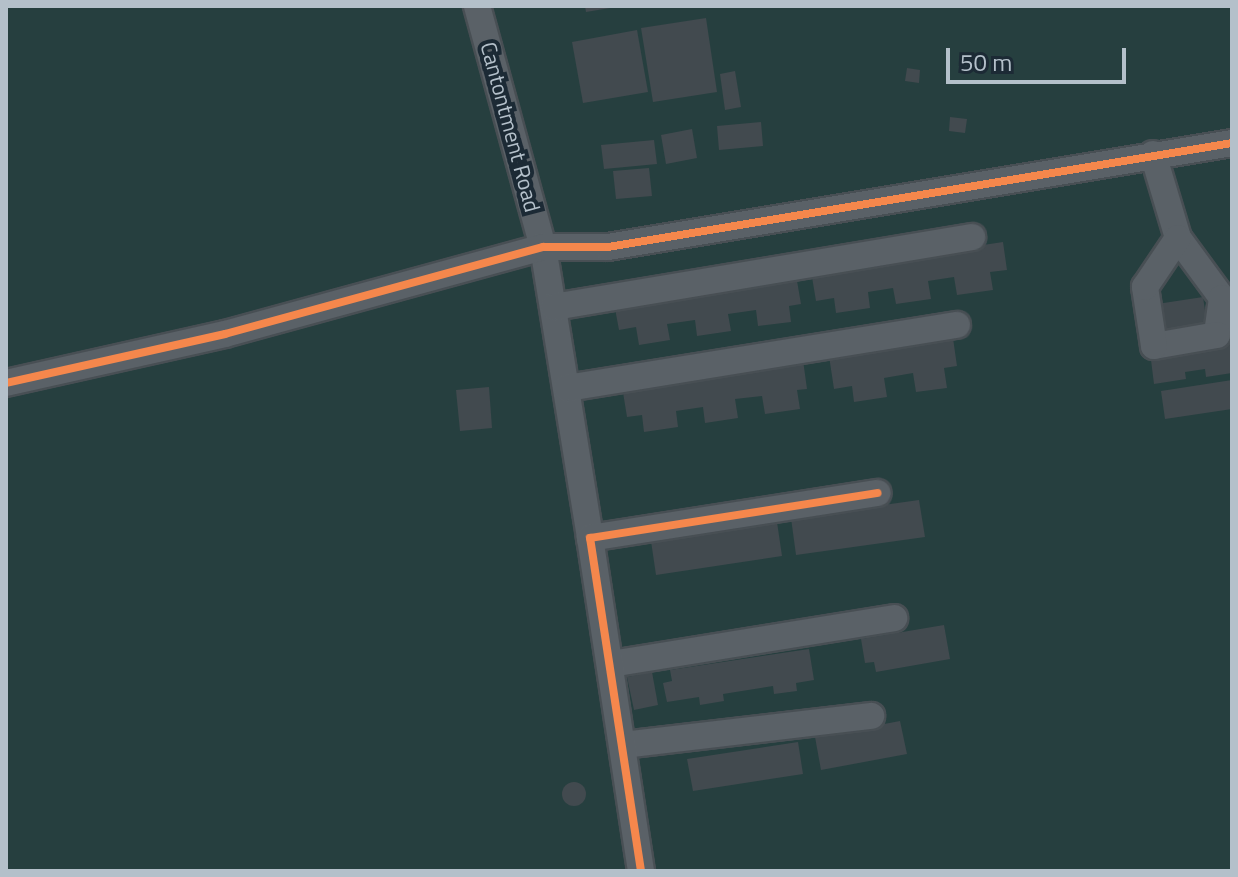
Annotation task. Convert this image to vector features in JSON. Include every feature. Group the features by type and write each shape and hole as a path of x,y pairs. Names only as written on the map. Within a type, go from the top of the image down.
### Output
{"street":[{"name":"Cantontment Road","path":"477,6 543,247 611,664 641,871"},
{"path":"6,383 225,334 543,247 608,247 1232,143"},
{"path":"1153,154 1178,238"},
{"path":"554,307 972,237"},
{"path":"567,388 957,325"},
{"path":"590,538 878,493"},
{"path":"611,664 894,618"},
{"path":"623,745 871,716"}],"green space":[{"path":"6,6 1232,6 1232,871 6,871"}],"building":[{"path":"585,6 610,6 610,8 586,12"},
{"path":"706,18 717,92 653,102 641,28"},
{"path":"637,30 648,92 583,103 572,42"},
{"path":"907,68 920,70 919,83 905,81"},
{"path":"735,71 741,107 725,110 720,74"},
{"path":"950,117 967,119 965,133 949,131"},
{"path":"761,122 763,146 719,150 717,126"},
{"path":"692,129 697,158 666,164 661,135"},
{"path":"654,140 657,164 604,169 601,145"},
{"path":"649,168 652,196 616,199 613,171"},
{"path":"1003,242 1007,270 990,272 993,290 957,295 954,277 928,281 931,299 896,304 893,288 868,292 870,308 836,313 834,298 816,301 811,271"},
{"path":"796,275 801,304 789,306 791,322 758,326 756,310 728,314 731,331 697,336 695,320 667,324 670,340 639,345 636,327 619,330 614,303"},
{"path":"1203,297 1208,330 1162,337 1157,304"},
{"path":"953,338 957,366 944,368 947,388 916,392 913,373 884,378 887,397 854,402 852,386 834,389 829,356"},
{"path":"1232,340 1232,373 1206,377 1205,369 1185,372 1186,379 1154,384 1150,352"},
{"path":"803,360 807,389 797,390 800,409 765,414 762,396 735,399 738,418 705,423 703,407 676,411 678,427 644,432 642,415 627,417 622,386"},
{"path":"1232,380 1232,409 1165,419 1161,391"},
{"path":"489,387 492,428 460,431 456,390"},
{"path":"919,500 925,537 796,555 791,518"},
{"path":"777,522 782,556 656,575 651,541"},
{"path":"944,625 950,659 876,672 874,662 865,663 861,639"},
{"path":"809,649 814,680 796,683 797,691 774,694 773,686 723,694 724,701 700,705 699,697 667,702 663,683 672,681 670,670"},
{"path":"652,672 658,705 634,710 627,677"},
{"path":"900,721 907,754 821,770 815,737"},
{"path":"798,742 803,774 693,791 687,759"},
{"path":"574,782 585,789 586,794 579,805 574,806 563,799 562,794 569,783"}],"cycle path":[{"path":"6,383 225,334 543,247 608,247 1232,143"},
{"path":"641,871 590,538 878,493"}]}
